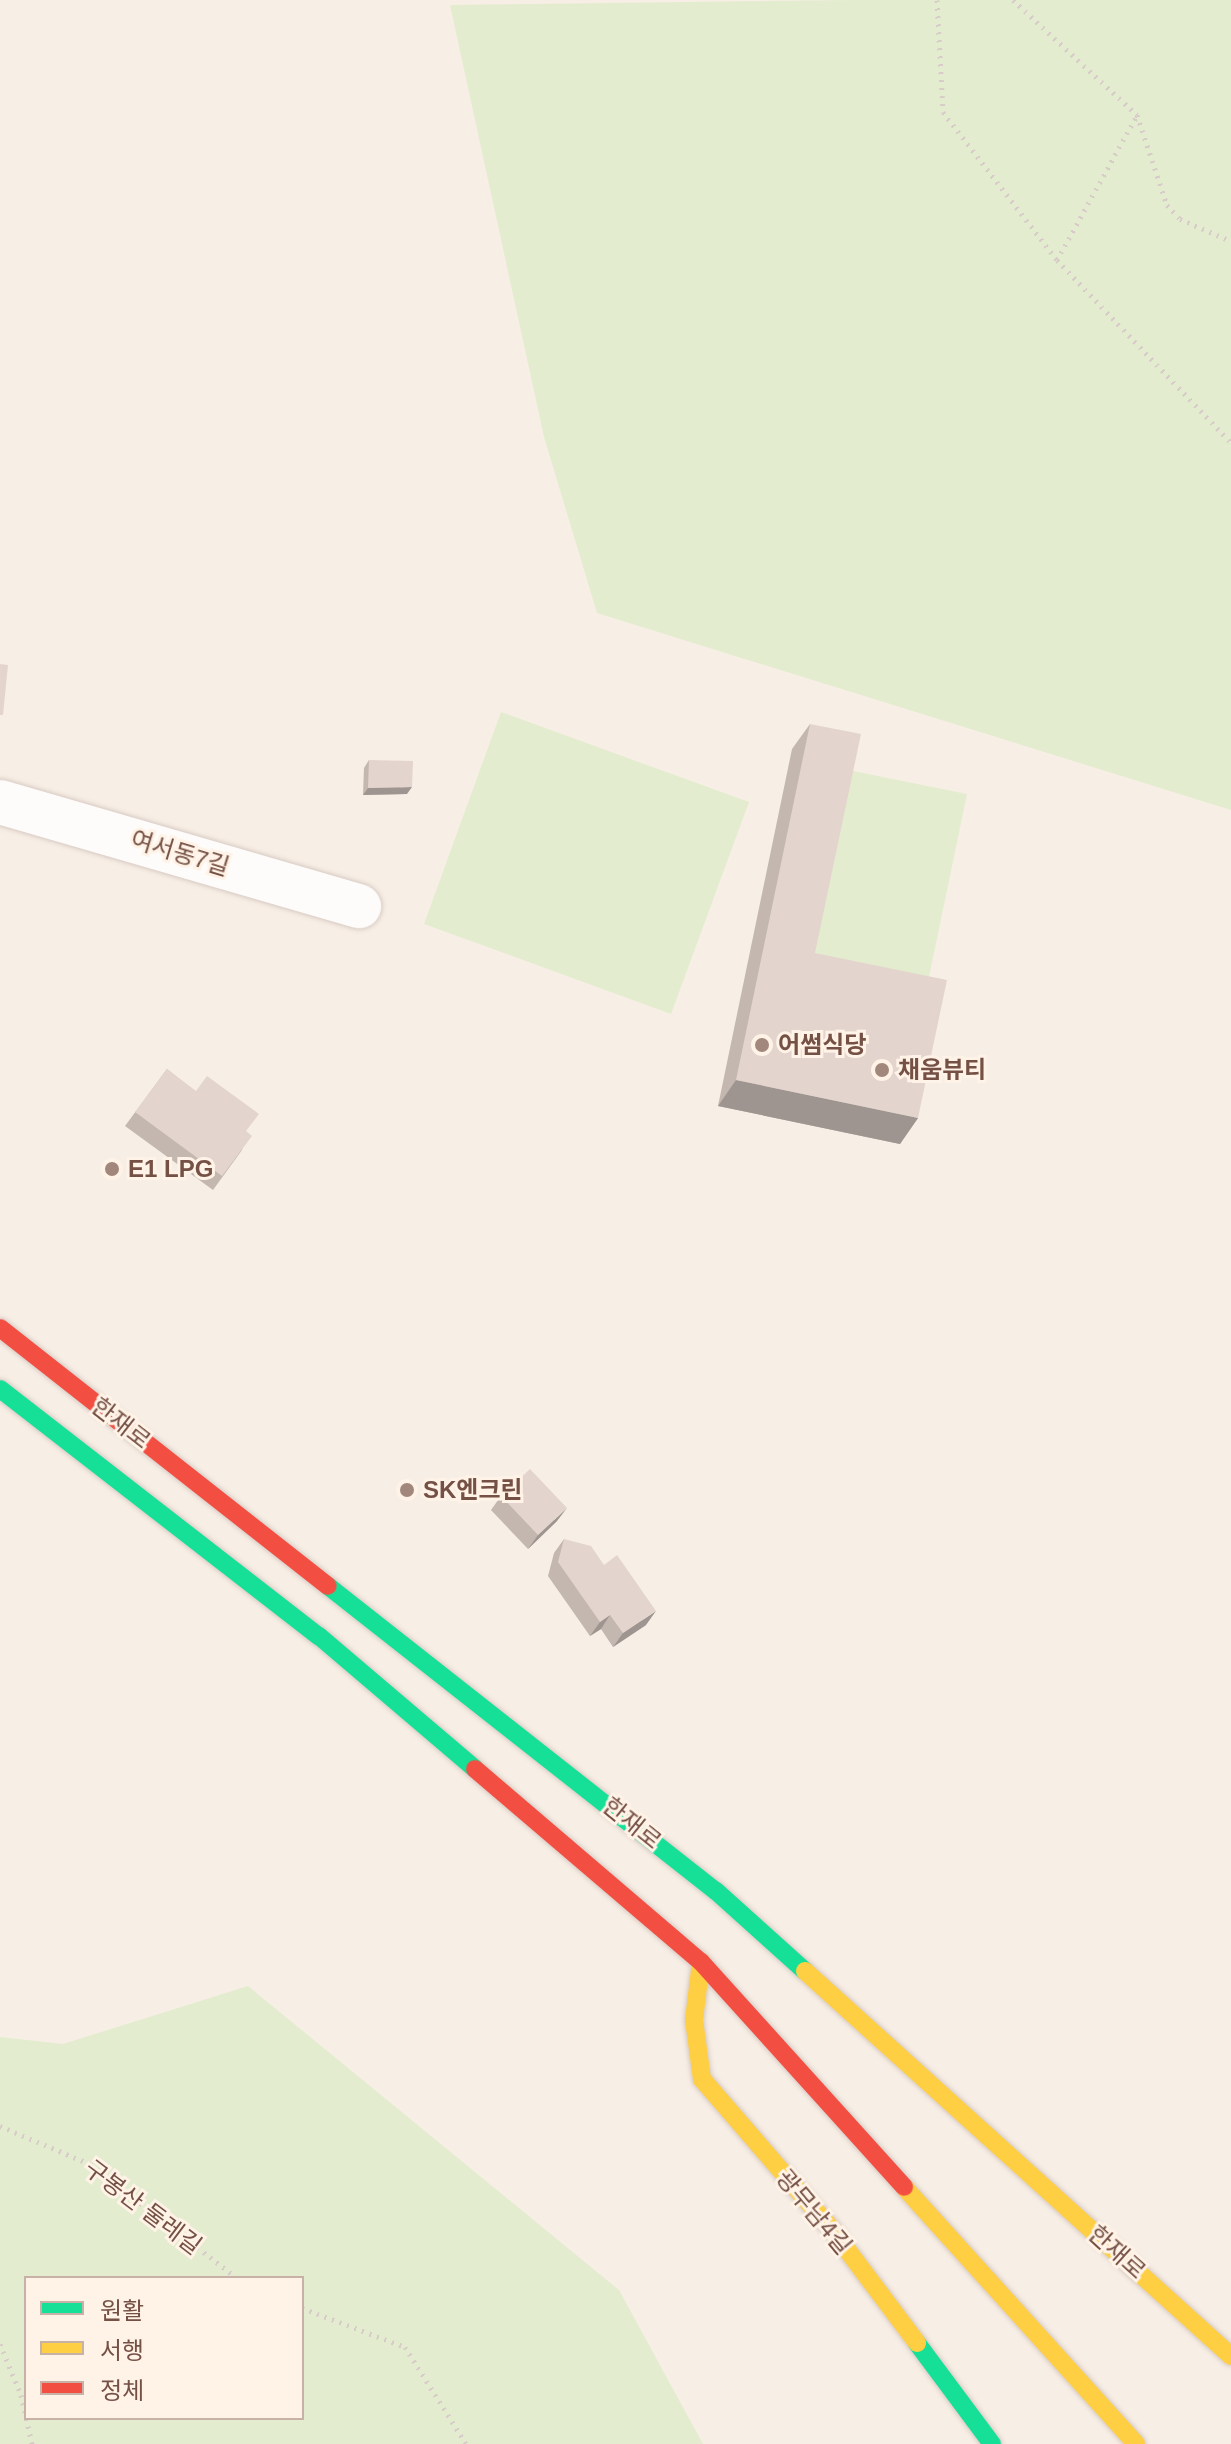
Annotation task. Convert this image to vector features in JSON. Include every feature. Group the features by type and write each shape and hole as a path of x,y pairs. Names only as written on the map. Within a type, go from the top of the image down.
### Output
{"street":[{"name":"여서동7길","path":"0,802 359,906"},
{"name":"한재로","path":"0,1328 716,1891 1231,2356"},
{"name":"한재로","path":"0,1389 319,1636 701,1962 1136,2444"},
{"name":"광무남4길","path":"701,1962 694,2030 702,2079 833,2231 992,2444"}],"path":[{"path":"937,0 943,112 1057,260 1231,443"},
{"path":"1013,0 1137,115 1167,205 1180,219 1231,241"},
{"path":"1057,260 1137,115"},
{"name":"구봉산 둘레길","path":"0,2126 90,2164 234,2276"},
{"path":"304,2309 405,2347 466,2444"},
{"path":"0,2344 24,2408"},
{"path":"27,2420 32,2444"}],"green space":[{"path":"851,0 1231,0 1231,810 597,613 544,437 450,5"},
{"path":"501,712 749,802 671,1014 424,924"},
{"path":"843,769 967,794 924,1001 801,976"},
{"path":"248,1986 619,2290 703,2444 0,2444 0,2037 63,2044"}],"building":[{"path":"0,664 8,665 3,715 0,715"},
{"path":"810,724 861,734 815,953 947,980 918,1118 736,1080"},
{"path":"369,760 413,761 412,787 368,788"},
{"path":"167,1069 196,1091 207,1076 259,1114 246,1131 252,1136 222,1176 135,1112"},
{"path":"530,1469 567,1508 538,1535 501,1496"},
{"path":"564,1539 591,1546 604,1565 617,1555 656,1611 623,1633 610,1615 600,1622 558,1562"}],"traffic: fast":[{"path":"0,1389 319,1636 475,1769"},
{"path":"328,1586 716,1891 805,1971"},
{"path":"917,2343 992,2444"}],"traffic: slow":[{"path":"701,1962 694,2020 702,2079 833,2231 917,2343"},
{"path":"805,1971 1231,2356"},
{"path":"904,2187 1136,2444"}],"traffic: jam":[{"path":"0,1328 328,1586"},
{"path":"475,1769 701,1962 904,2187"}],"place":[{"name":"어썸식당","path":"762,1045"},
{"name":"채움뷰티","path":"882,1070"},
{"name":"E1 LPG","path":"112,1169"},
{"name":"SK엔크린","path":"407,1490"}]}
